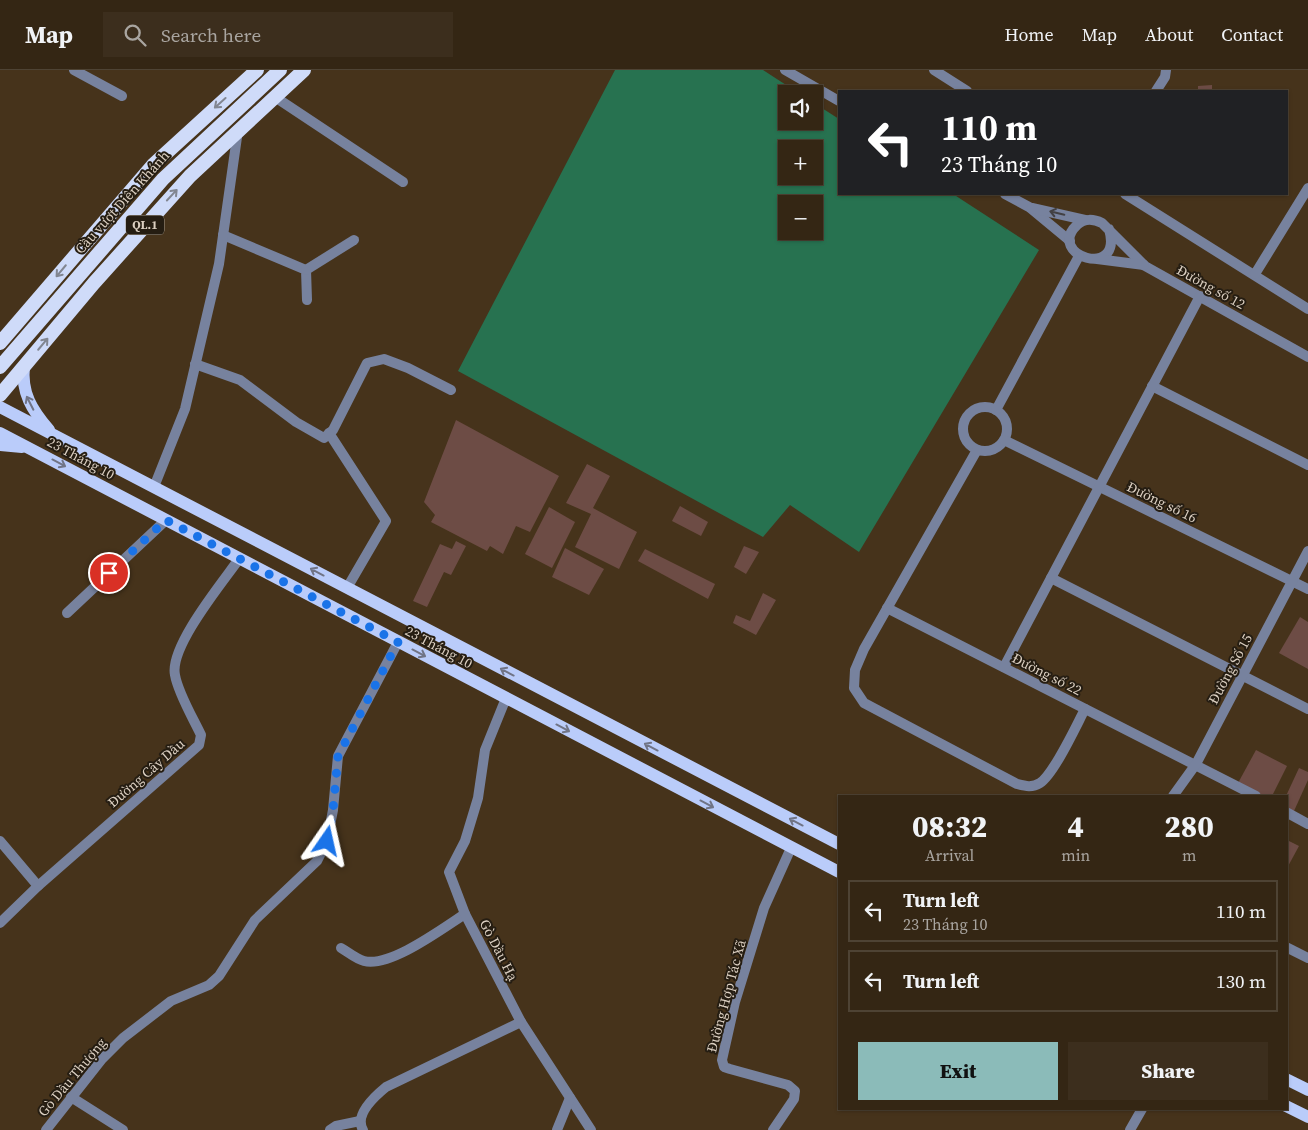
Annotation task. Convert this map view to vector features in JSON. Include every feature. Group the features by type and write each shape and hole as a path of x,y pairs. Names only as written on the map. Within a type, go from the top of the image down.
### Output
{"highway":[{"name":"Cầu vượt Diên Khánh","path":"0,367 163,179 280,70"},
{"name":"QL.1","path":"0,395 148,221 190,176 304,70"},
{"name":"QL.1","path":"0,343 154,165 250,73"}],"main road":[{"path":"24,366 23,382 27,399 52,434"},
{"name":"23 Tháng 10","path":"0,407 838,843"},
{"name":"23 Tháng 10","path":"0,433 838,872"},
{"path":"0,445 31,449"},
{"path":"1288,1080 1308,1090"},
{"path":"1288,1107 1308,1117"}],"street":[{"path":"74,70 122,96"},
{"path":"785,70 838,100"},
{"path":"934,70 965,90"},
{"path":"1157,90 1166,70"},
{"path":"275,97 403,182"},
{"path":"154,487 180,423 219,264 238,130"},
{"path":"1255,274 1308,188"},
{"path":"1007,195 1029,207 1070,241"},
{"path":"1127,195 1308,309"},
{"path":"1029,207 1102,223 1109,230 1111,238 1110,247 1105,255 1097,259"},
{"path":"1085,220 1077,224 1072,232 1070,241 1073,250 1079,256 1088,260 1097,259 1145,266"},
{"name":"Đường số 12","path":"1109,230 1145,266 1308,357"},
{"path":"223,235 306,270"},
{"path":"306,270 354,240"},
{"path":"996,410 1079,256"},
{"path":"306,270 307,300"},
{"path":"1004,667 1200,296"},
{"path":"195,364 240,380 296,422 324,438 333,430 367,363 384,359 408,368 451,390"},
{"path":"1152,386 1308,465"},
{"path":"982,407 996,410 1002,414 1007,427 1004,440 993,450 977,450 971,446 963,434 964,419 969,413 982,407"},
{"path":"329,433 386,521 347,588"},
{"name":"Đường số 16","path":"1004,440 1308,589"},
{"path":"977,450 864,649 855,670 854,688 864,703 1017,784 1030,787 1041,783 1052,770 1085,709"},
{"path":"67,613 166,520"},
{"name":"Đường Số 15","path":"1174,795 1196,764 1308,552"},
{"name":"Đường Cây Dầu","path":"0,923 38,886 199,745 201,735 175,677 175,657 203,610 239,559"},
{"path":"1051,578 1243,674 1308,709"},
{"name":"Đường số 22","path":"887,608 1196,764"},
{"name":"Gò Dầu Thượng","path":"46,1130 102,1059 142,1022 171,1001 209,986 218,976 255,920 317,861 327,841 333,810 338,756 398,642"},
{"name":"Gò Dầu Hạ","path":"506,698 485,750 478,798 465,841 449,872 465,914 521,1022 591,1130"},
{"path":"1196,764 1254,795"},
{"path":"1288,813 1308,824"},
{"path":"0,841 38,886"},
{"name":"Đường Hợp Tác Xã","path":"773,1130 794,1099 794,1091 788,1085 724,1067 722,1060 735,1002 764,908 791,848"},
{"path":"340,948 364,962 384,960 416,945 465,914"},
{"path":"1288,948 1308,958"},
{"path":"330,1130 336,1126 362,1125 370,1104 386,1087 521,1022"},
{"path":"71,1097 123,1130"},
{"path":"557,1130 570,1098"},
{"path":"1130,1130 1141,1110"}],"green space":[{"path":"615,70 763,70 786,85 778,85 778,130 823,130 823,109 838,118 838,195 955,195 1039,250 859,552 790,505 763,537 458,371"}],"building":[{"path":"1212,85 1212,90 1198,90 1198,86"},
{"path":"456,420 559,476 530,532 516,526 503,554 490,546 487,551 431,522 435,515 424,502"},
{"path":"587,464 610,476 593,508 637,532 619,569 575,547 591,514 566,503"},
{"path":"680,506 708,522 701,536 672,521"},
{"path":"549,507 575,522 552,568 525,554"},
{"path":"456,541 466,546 451,575 444,572 427,607 413,601 440,544 452,549"},
{"path":"744,546 759,552 746,574 734,567"},
{"path":"565,548 604,569 589,595 552,577"},
{"path":"645,549 715,584 708,599 638,561"},
{"path":"763,593 776,600 756,635 733,623 736,615 750,621"},
{"path":"1300,617 1308,622 1308,669 1279,653"},
{"path":"1256,750 1287,766 1272,795 1261,795 1238,783"},
{"path":"1299,768 1308,772 1308,780 1294,811 1288,809 1288,795 1286,795"},
{"path":"1288,840 1299,846 1288,866"}],"route":[{"path":"109,573 166,520 398,642 338,756 333,810 327,841"}]}
